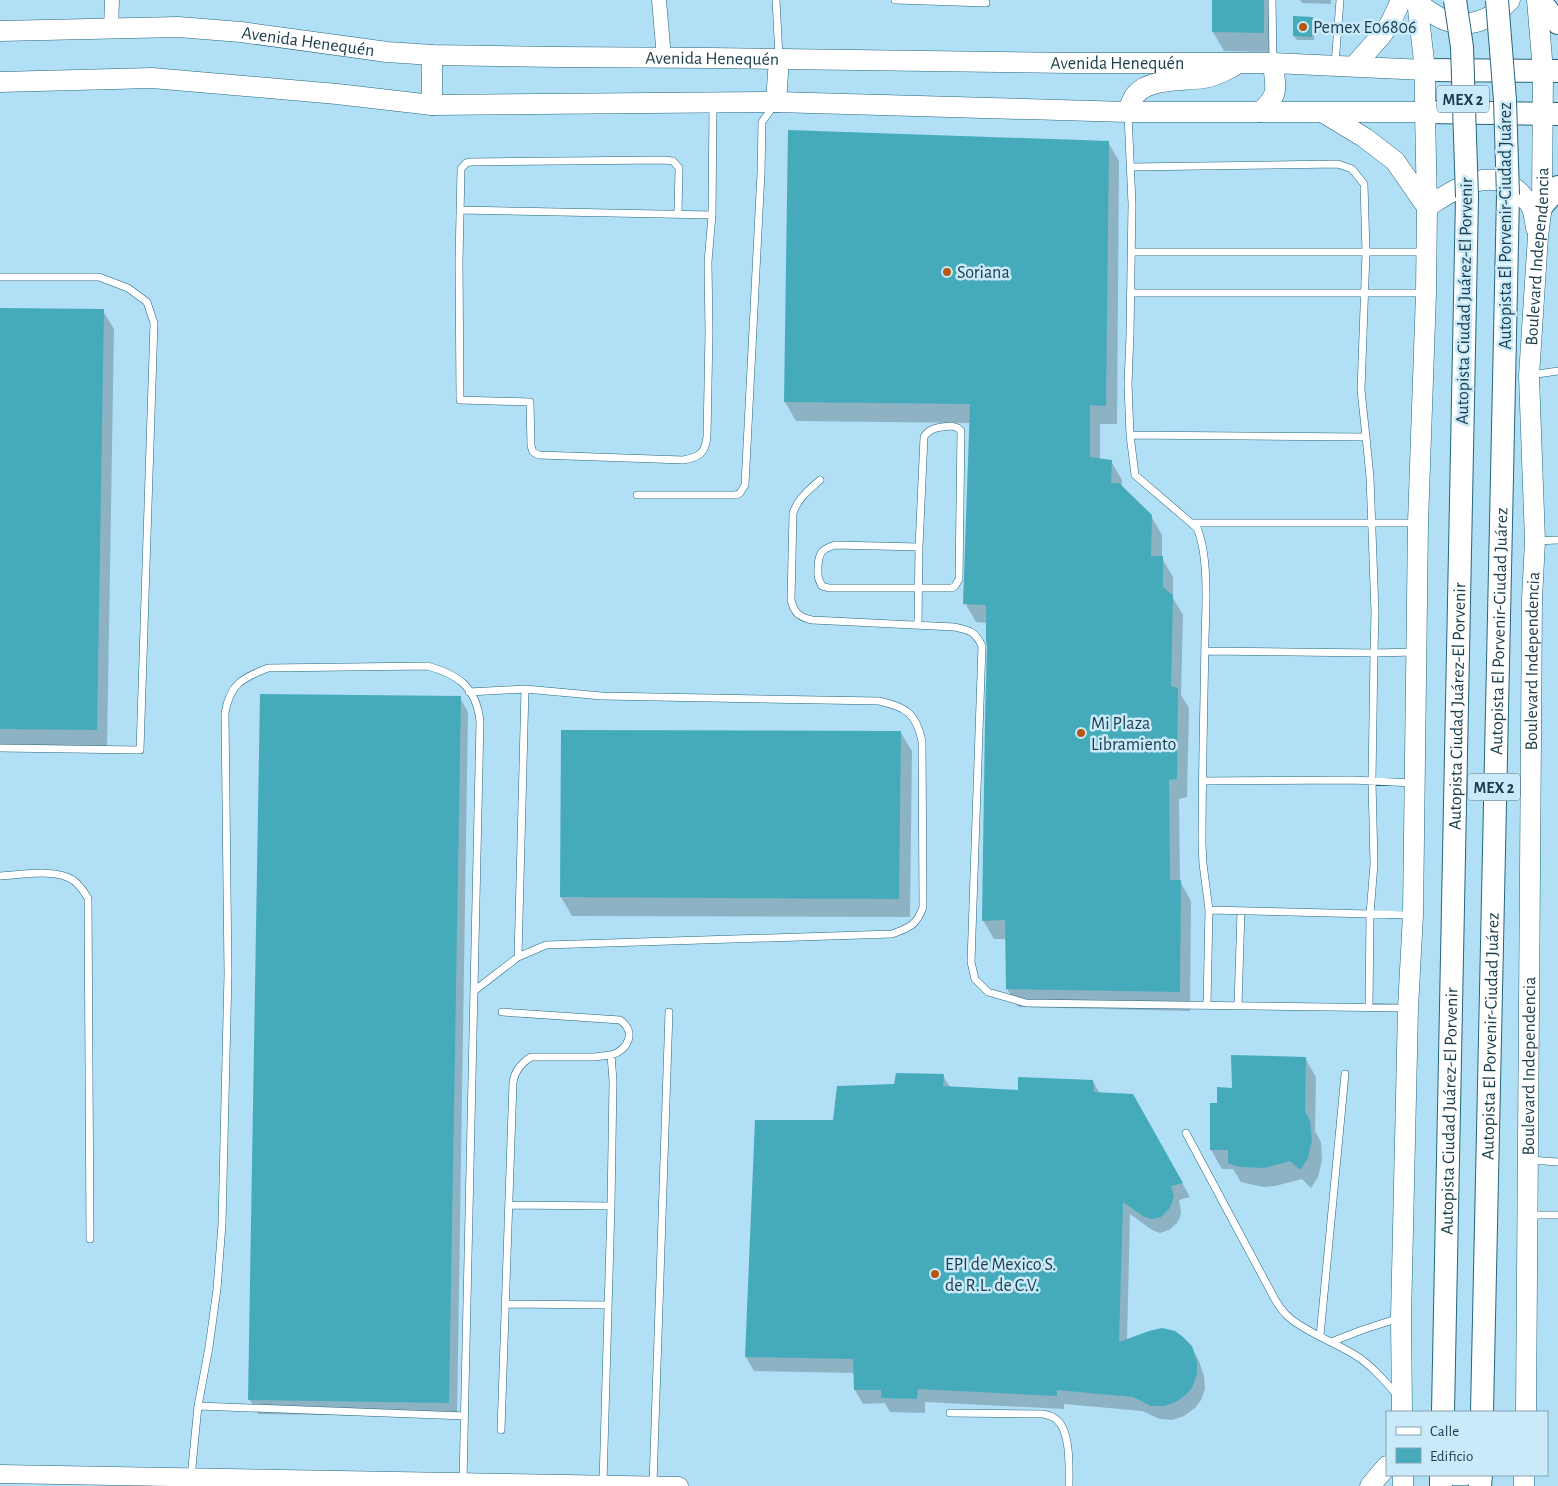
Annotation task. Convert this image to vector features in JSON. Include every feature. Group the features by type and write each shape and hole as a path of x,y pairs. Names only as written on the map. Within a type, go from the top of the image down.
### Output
{"main road":[{"name":"Autopista Ciudad Juárez-El Porvenir","path":"1443,1411 1467,198 1462,47 1455,0"},
{"name":"Autopista El Porvenir-Ciudad Juárez","path":"1482,1411 1508,195 1505,100 1497,0"},
{"path":"1344,66 1381,36 1391,22 1412,1 1444,20 1456,24 1470,23 1488,18 1501,10 1510,0"},
{"path":"1538,0 1558,23"},
{"name":"Boulevard Independencia","path":"1524,1409 1528,1215 1532,599 1535,541 1529,376 1538,236 1550,113 1550,71 1538,0"},
{"name":"MEX 2","path":"1402,1406 1401,1318 1408,1008 1413,916 1415,652 1428,207 1425,70 1412,1"},
{"name":"Avenida Henequén","path":"0,31 178,27 241,32 387,52 432,55 1069,63 1273,63 1425,70"},
{"path":"432,55 432,105"},
{"path":"776,102 779,59"},
{"path":"1128,112 1132,99 1145,87 1157,83 1215,76 1240,63"},
{"path":"1260,112 1270,104 1274,97 1276,89 1273,63"},
{"path":"1425,70 1550,71"},
{"path":"0,82 152,78 327,93 432,105 776,102 1128,112 1550,113"},
{"path":"1324,113 1365,138 1395,161 1428,207 1457,188 1480,180 1498,179 1514,187 1531,206 1538,236"},
{"path":"1542,206 1558,187"},
{"path":"1370,1486 1386,1467"}],"street":[{"path":"111,29 112,0"},
{"path":"659,0 664,58"},
{"path":"0,1474 64,1480 463,1482 679,1486"}],"lane":[{"path":"776,0 779,59"},
{"path":"895,0 986,3"},
{"path":"1272,0 1273,63"},
{"path":"1340,0 1344,66"},
{"path":"637,495 736,495 740,493 745,485 762,122 776,102"},
{"path":"678,214 679,168 673,161 466,163 461,169 460,400 530,402 531,446 533,452 539,455 683,460 696,457 702,452 706,446 709,332 708,262 712,215 713,103"},
{"path":"1128,112 1132,204 1128,384 1130,435 1136,475 1197,528 1202,540 1205,564 1202,844 1210,910 1207,1005"},
{"path":"1131,167 1338,164 1352,169 1364,184 1366,253 1361,390 1370,477 1375,612 1372,781 1374,864 1370,914 1369,1007"},
{"path":"461,210 712,215"},
{"path":"1131,252 1427,252"},
{"path":"0,277 99,277 128,288 147,302 154,323 140,750 0,748"},
{"path":"1130,293 1426,293"},
{"path":"1529,376 1558,371"},
{"path":"918,625 920,588 919,547 924,437 930,430 952,426 961,431 959,578 955,586 952,588 920,588 829,588 822,586 818,579 819,556 826,548 835,545 919,547"},
{"path":"1130,435 1366,437"},
{"path":"820,480 801,497 793,513 793,609 804,618 812,620 968,629 978,638 982,646 970,962 975,979 988,992 1026,1003 1408,1008"},
{"path":"1192,523 1418,523"},
{"path":"1535,541 1558,540"},
{"path":"1205,651 1415,652"},
{"path":"191,1481 198,1406 216,1299 222,1224 228,974 225,713 227,699 236,685 249,675 268,668 427,666 445,671 460,680 470,692 478,707 480,721 463,1482"},
{"path":"470,692 525,690 602,696 879,701 895,704 904,708 913,716 922,741 923,907 920,917 914,925 892,934 546,945 518,957 474,991"},
{"path":"518,957 525,690"},
{"path":"1203,781 1372,781 1414,783"},
{"path":"0,876 56,873 75,881 88,898 90,1239"},
{"path":"1210,910 1413,916"},
{"path":"1238,1005 1241,911"},
{"path":"501,1430 514,1074 523,1062 532,1057 594,1057 611,1055 621,1050 628,1042 630,1035 629,1028 620,1020 502,1012"},
{"path":"653,1485 669,1012"},
{"path":"603,1485 611,1206 613,1081 611,1055"},
{"path":"1320,1336 1344,1074"},
{"path":"1186,1133 1276,1302 1291,1319 1364,1361 1381,1377 1402,1406"},
{"path":"1528,1160 1558,1162"},
{"path":"509,1205 611,1206"},
{"path":"1528,1215 1558,1216"},
{"path":"506,1304 608,1305"},
{"path":"1331,1342 1401,1318"},
{"path":"198,1406 465,1416"},
{"path":"950,1413 1043,1414 1051,1416 1063,1427 1070,1452 1069,1486"}],"building":[{"path":"1212,0 1264,0 1264,33 1212,32"},
{"name":"Pemex E06806","path":"1293,16 1313,17 1312,37 1293,36"},
{"path":"788,130 1109,141 1106,406 1090,405 1090,457 1112,460 1111,483 1119,483 1152,515 1151,556 1163,556 1163,587 1173,595 1171,686 1178,688 1177,779 1169,780 1170,880 1181,880 1180,992 1006,989 1005,920 982,921 987,646 986,605 963,604 970,404 784,402"},
{"path":"0,308 104,309 97,730 0,729"},
{"path":"260,694 461,696 449,1403 248,1400"},
{"path":"561,730 901,731 899,899 560,897"},
{"path":"1231,1055 1306,1057 1305,1111 1310,1121 1312,1140 1308,1158 1300,1170 1290,1161 1264,1168 1240,1167 1228,1163 1228,1150 1210,1150 1210,1103 1217,1103 1217,1087 1232,1088"},
{"name":"EPI de Mexico S. de R.L. de C.V.","path":"896,1073 944,1074 943,1086 1018,1090 1018,1077 1093,1080 1094,1092 1133,1094 1183,1183 1171,1186 1174,1196 1172,1203 1161,1217 1151,1219 1143,1216 1123,1202 1119,1342 1162,1328 1175,1331 1183,1337 1192,1346 1197,1361 1197,1374 1193,1386 1187,1394 1176,1402 1164,1406 1151,1406 1133,1397 1057,1390 1057,1396 918,1389 917,1399 881,1398 881,1390 854,1390 853,1359 745,1357 755,1120 833,1120 837,1086 894,1084"}],"place":[{"name":"Pemex E06806","path":"1303,27"},
{"name":"Soriana","path":"947,272"},
{"name":"Mi Plaza Libramiento","path":"1081,733"},
{"name":"EPI de Mexico S. de R.L. de C.V.","path":"935,1274"}]}
